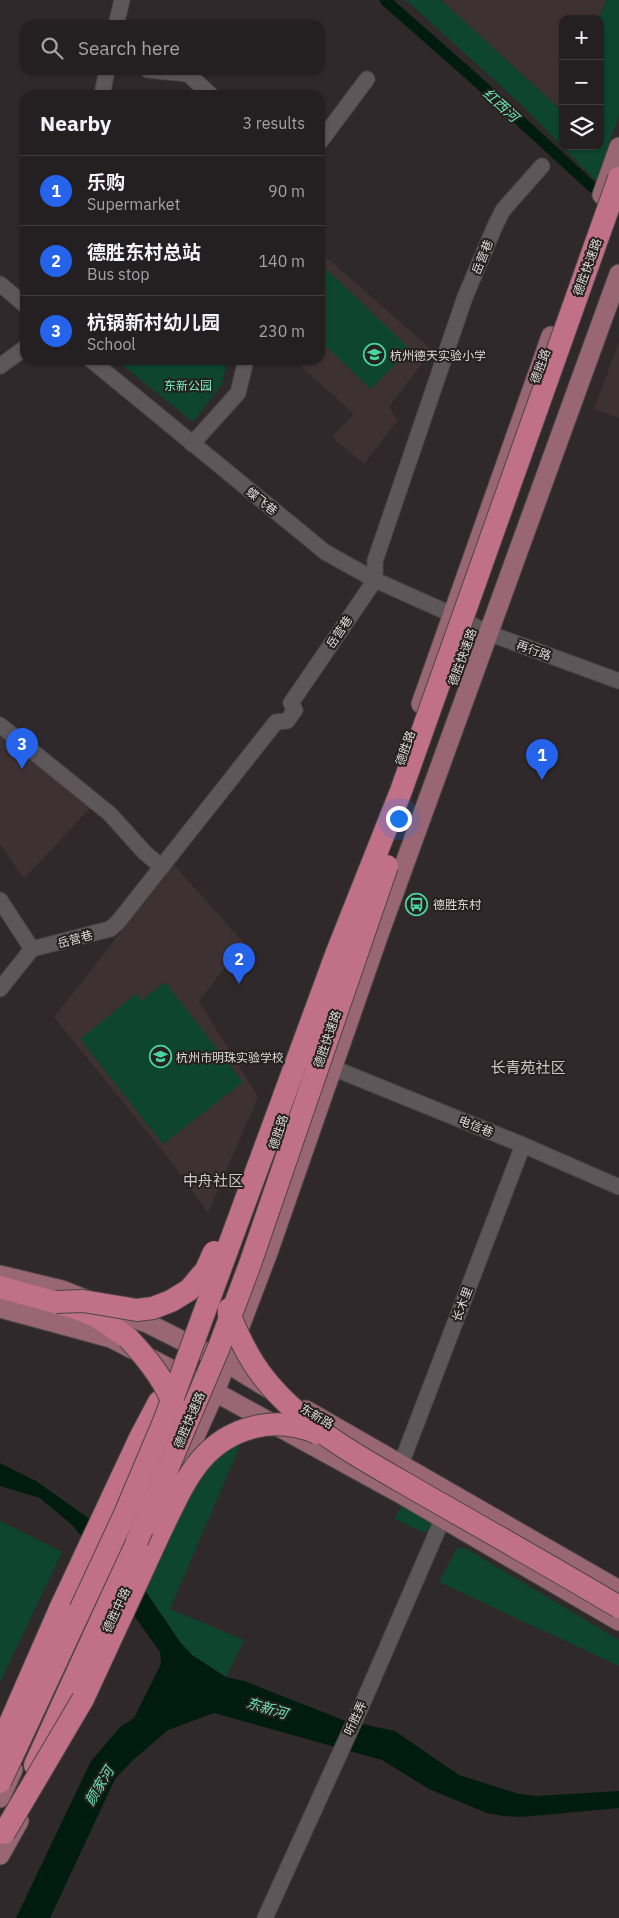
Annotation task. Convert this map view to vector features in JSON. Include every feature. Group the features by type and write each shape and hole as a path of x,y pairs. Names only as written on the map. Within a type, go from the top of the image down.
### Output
{"highway":[{"name":"德胜快速路","path":"0,1782 124,1516 165,1419 337,952 401,790 614,178"},
{"name":"德胜快速路","path":"2,1837 137,1542 222,1338 250,1264 375,899 619,223"},
{"path":"336,1442 288,1405 250,1361 229,1314 226,1287 232,1213 290,1048 316,982 337,952"},
{"path":"56,1302 82,1301 137,1310 153,1308 172,1301 189,1290 206,1270 225,1223 232,1213"},
{"path":"0,1287 56,1302 96,1316 128,1338 141,1352 167,1389 175,1407 179,1429 169,1505 162,1528"},
{"path":"0,1746 60,1609 140,1438 159,1402 187,1379"},
{"path":"2,1837 83,1699 162,1528 199,1462 210,1451 231,1436 244,1430 263,1425 282,1424 308,1430 336,1442 619,1607"}],"main road":[{"name":"德胜路","path":"199,1351 248,1223 342,928 451,614 594,216 614,178 619,148"},
{"path":"225,1362 269,1250 332,1068 619,274"},
{"name":"东新路","path":"0,1275 62,1290 149,1324 199,1351 225,1362 619,1590"},
{"path":"0,1308 111,1338 214,1392 443,1518 619,1621"},
{"path":"0,1798 161,1445 199,1351"},
{"name":"德胜中路","path":"0,1855 18,1824 134,1572 214,1392 225,1362"}],"street":[{"path":"117,20 122,0"},
{"path":"103,90 106,75"},
{"path":"189,75 206,90"},
{"path":"325,135 367,79"},
{"name":"岳营巷","path":"32,949 110,929 118,922 276,722 287,721 295,710 291,703 375,580 375,561 469,288 503,210 542,166"},
{"path":"0,284 20,301"},
{"path":"0,366 20,352"},
{"name":"蝶飞巷","path":"97,365 325,552 375,580 451,614"},
{"path":"192,444 238,393 245,365"},
{"name":"再行路","path":"451,614 488,633 619,681"},
{"path":"0,725 110,814 146,853 162,867"},
{"path":"0,900 32,949 0,989"},
{"name":"电信巷","path":"332,1068 523,1144 619,1187"},
{"name":"长木里","path":"401,1464 523,1144"},
{"name":"听胜弄","path":"265,1918 443,1518"},
{"path":"0,1711 33,1726"}],"shaded area":[{"path":"441,0 606,0 600,15 559,15 559,108"},
{"name":"杭州德天实验小学","path":"325,256 432,350 389,407 397,421 364,464 332,437 354,414 300,365 325,365"},
{"path":"619,342 619,418 594,409"},
{"path":"0,730 90,808 24,879 0,844"},
{"name":"杭州市明珠实验学校","path":"174,865 244,943 199,1001 258,1097 208,1213 173,1164 54,1017"}],"green space":[{"path":"406,0 441,0 559,108 559,143 524,107"},
{"path":"606,0 619,0 619,115 596,181 566,150 604,150 604,15 600,15"},
{"path":"325,268 410,349 371,389 325,346"},
{"name":"东新公园","path":"122,365 226,365 222,384 193,422"},
{"path":"165,982 243,1082 163,1144 80,1039 136,994 142,1000"},
{"path":"242,1441 170,1609 244,1640 226,1677 192,1655 180,1642 144,1589 194,1484 219,1455"},
{"path":"403,1503 436,1522 425,1533 395,1519"},
{"path":"0,1521 62,1552 0,1682"},
{"path":"457,1548 465,1548 619,1640 619,1666 439,1582"}],"water":[{"path":"0,1463 36,1481 94,1522 85,1540 72,1525 40,1498 0,1486"},
{"path":"144,1589 180,1642 192,1655 226,1677 244,1681 343,1720 395,1731 459,1775 519,1794 536,1796 619,1791 619,1808 521,1817 487,1813 429,1789 382,1760 214,1713 168,1730 132,1761 115,1779 50,1918 16,1918 91,1761 120,1727 134,1718 161,1664 160,1652 133,1614"}],"waterway":[{"name":"红西河","path":"385,0 590,185 606,197"}],"place":[{"name":"杭州德天实验小学","path":"374,355"},
{"name":"杭锅新村幼儿园","path":"22,769"},
{"name":"乐购","path":"542,780"},
{"name":"德胜东村","path":"417,904"},
{"name":"德胜东村总站","path":"239,984"},
{"name":"杭州市明珠实验学校","path":"160,1057"}],"district":[{"name":"长青苑社区","path":"528,1067"},
{"name":"中舟社区","path":"213,1180"}],"water label":[{"name":"东新河","path":"267,1708"},
{"name":"颜家河","path":"99,1786"}]}
